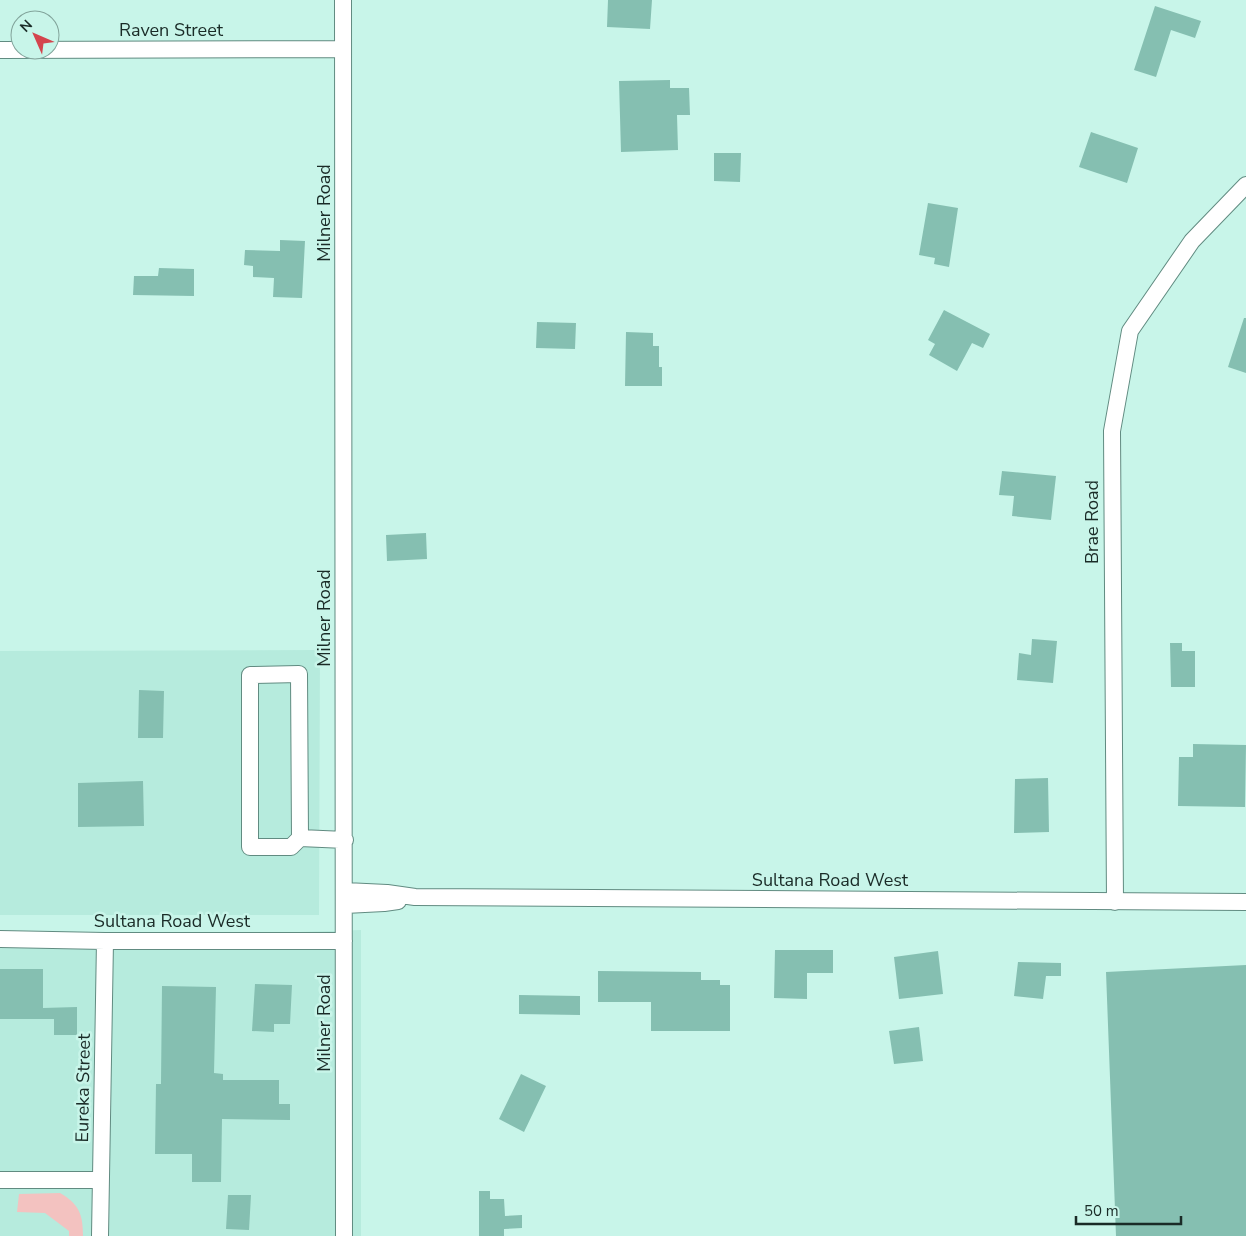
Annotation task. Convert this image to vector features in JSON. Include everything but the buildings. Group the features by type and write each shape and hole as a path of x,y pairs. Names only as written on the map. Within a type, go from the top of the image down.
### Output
{"street":[{"name":"Milner Road","path":"343,0 344,1236"},
{"name":"Raven Street","path":"0,50 343,49"},
{"name":"Brae Road","path":"1116,902 1112,431 1130,331 1192,241 1246,185"},
{"path":"300,838 299,674 250,675 250,847 290,847 300,838 345,840"},
{"name":"Sultana Road West","path":"345,898 387,893 415,897 1246,902"},
{"name":"Sultana Road West","path":"0,939 105,941 344,940"},
{"name":"Eureka Street","path":"100,1236 105,941"},
{"path":"0,1180 101,1180"}],"shaded area":[{"path":"320,650 319,915 0,915 0,651"},
{"path":"361,930 361,1236 0,1236 0,942"},
{"path":"60,1193 72,1201 79,1210 83,1236 69,1236 69,1231 45,1213 17,1212 19,1194"}]}
